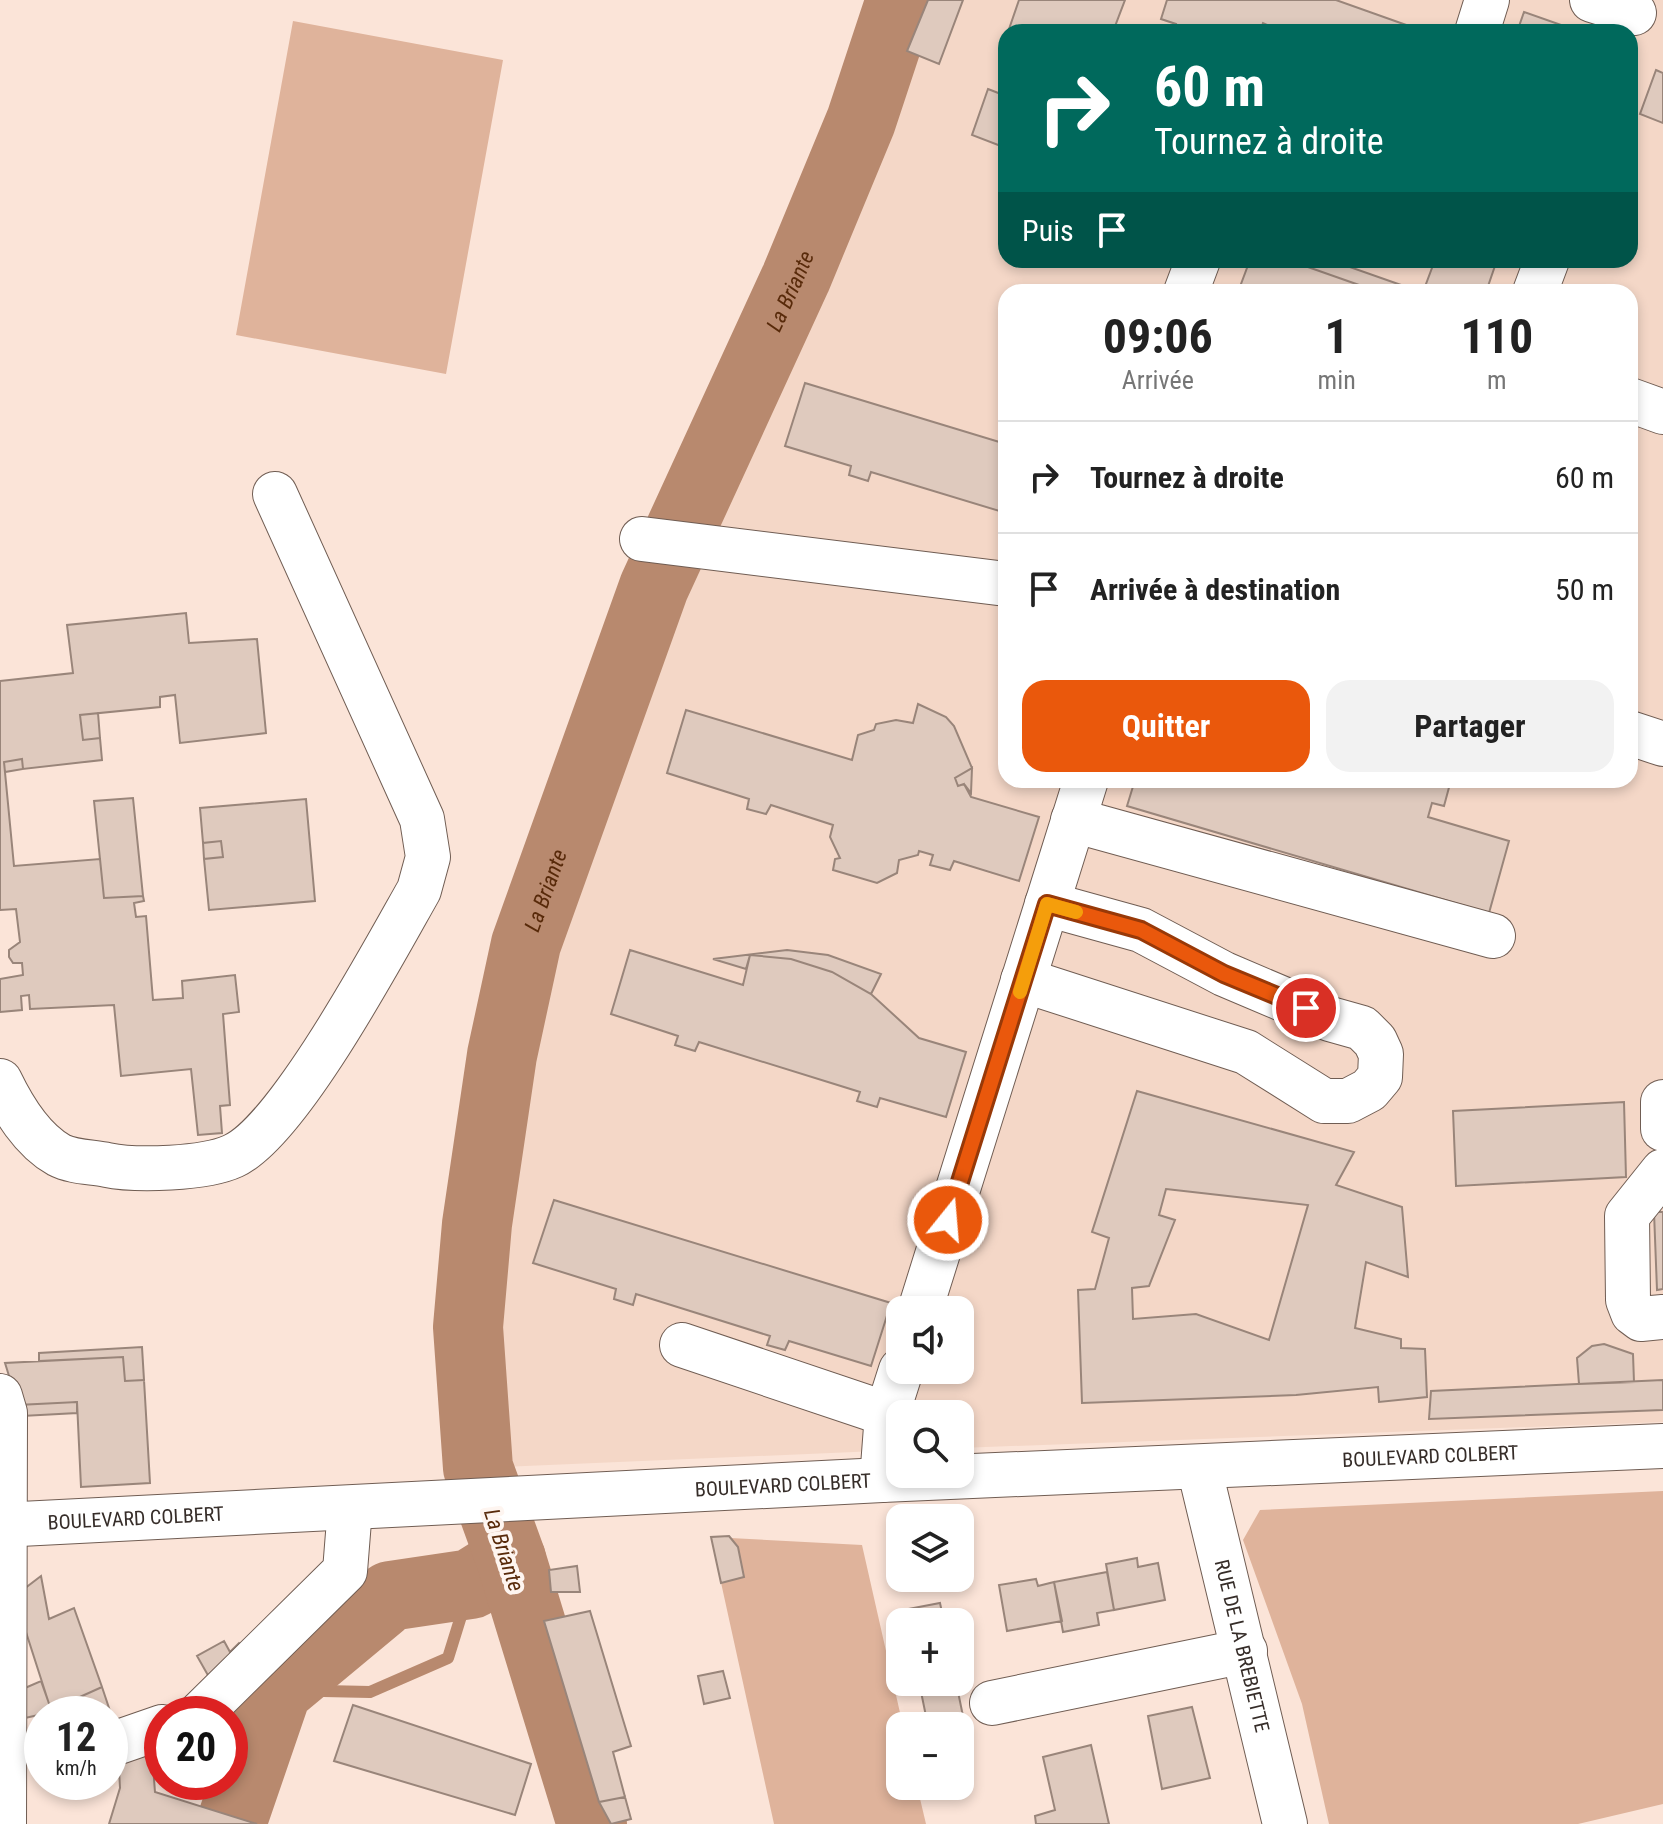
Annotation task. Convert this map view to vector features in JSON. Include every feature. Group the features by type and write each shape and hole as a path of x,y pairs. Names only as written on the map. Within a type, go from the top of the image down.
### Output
{"main road":[{"path":"1480,24 1487,0"},
{"path":"1592,0 1633,15"},
{"path":"1638,403 1663,412"},
{"path":"0,1081 17,1117 60,1155 122,1168 186,1165 232,1157 260,1137 293,1097 419,890 428,857 422,819 275,494"},
{"path":"642,539 998,583"},
{"path":"1638,736 1663,744"},
{"path":"924,1296 1079,800 1493,936"},
{"path":"1023,980 1246,1052 1324,1101 1348,1101 1369,1090 1380,1077 1381,1054 1375,1041 1362,1028 1330,1019 1224,974 1141,930 1047,904"},
{"path":"1663,1102 1663,1129"},
{"path":"1663,1171 1627,1216 1628,1300 1633,1313 1641,1319 1663,1317"},
{"path":"682,1345 886,1414"},
{"path":"0,1396 5,1413 2,1525 23,1770 4,1824"},
{"path":"882,1480 886,1427"},
{"name":"BOULEVARD COLBERT","path":"2,1525 882,1480 1663,1446"},
{"name":"RUE DE LA BREBIETTE","path":"1199,1467 1285,1824"},
{"path":"218,1696 345,1571 350,1508"},
{"path":"992,1703 1245,1651"}],"shaded area":[{"path":"901,0 1663,0 1663,1422 974,1447 974,1400 886,1400 886,1451 478,1468 468,1327 477,1224 502,1055 526,944 654,587 796,278 861,121"},
{"path":"293,21 503,60 446,374 236,335"},
{"path":"1663,1491 1663,1804 1578,1824 1329,1824 1302,1704 1243,1540 1260,1510"},
{"path":"711,1537 862,1545 886,1651 886,1696 896,1696 900,1712 886,1712 886,1800 920,1800 926,1824 774,1824"}],"building":[{"path":"928,0 963,0 939,64 907,51"},
{"path":"1019,0 1125,0 1116,24 1011,24"},
{"path":"1167,0 1336,0 1404,24 1176,24 1161,19"},
{"path":"1524,12 1558,24 1520,24"},
{"path":"1656,70 1663,73 1663,123 1640,114"},
{"path":"988,89 998,93 998,145 972,135"},
{"path":"1247,268 1311,268 1356,284 1241,284"},
{"path":"1311,268 1353,268 1398,284 1356,284"},
{"path":"1432,268 1494,268 1489,284 1426,284"},
{"path":"805,383 998,442 998,511 871,472 868,481 849,475 851,466 785,446"},
{"path":"186,613 189,643 257,639 266,733 180,743 175,695 160,697 160,707 80,715 83,740 100,738 102,760 23,769 22,759 4,762 14,866 100,859 104,898 143,896 144,901 134,903 136,917 146,916 153,1000 183,998 182,981 235,975 239,1012 223,1014 230,1105 220,1106 222,1133 198,1135 191,1069 121,1076 114,1005 30,1009 29,995 21,996 22,1010 0,1012 0,979 23,975 22,963 13,963 9,957 9,950 20,942 16,909 0,910 0,681 73,673 67,625"},
{"path":"918,704 946,717 954,726 972,768 955,778 958,786 964,784 971,797 1039,817 1019,881 954,861 950,870 930,865 933,855 919,851 918,855 899,860 897,873 877,883 833,870 835,859 840,858 830,837 833,825 771,805 766,814 747,809 749,799 667,773 686,710 852,760 858,735 874,730 876,724 896,720 913,723"},
{"path":"98,713 100,738 83,740 80,715"},
{"path":"22,759 23,769 5,772 4,762"},
{"path":"972,768 971,793 964,784 958,786 955,778"},
{"path":"1133,788 1449,788 1444,806 1432,803 1428,817 1509,841 1489,913 1127,806"},
{"path":"133,798 143,896 104,898 94,801"},
{"path":"306,799 315,901 209,910 204,859 223,857 221,841 203,843 200,808"},
{"path":"221,841 223,857 204,859 203,843"},
{"path":"630,950 743,985 750,955 791,959 832,972 871,994 919,1038 966,1052 946,1117 880,1098 877,1107 857,1101 860,1092 699,1042 695,1051 675,1045 678,1036 611,1014"},
{"path":"787,950 828,955 881,974 871,994 832,972 791,959 750,955 746,969 713,959"},
{"path":"1137,1091 1354,1152 1336,1185 1402,1207 1408,1277 1366,1262 1355,1328 1401,1339 1401,1348 1425,1349 1427,1397 1379,1402 1378,1387 1296,1395 1082,1403 1078,1290 1095,1289 1109,1238 1092,1232","holes":["1166,1189 1308,1205 1269,1340 1196,1314 1133,1319 1132,1288 1149,1286 1175,1220 1159,1215"]},
{"path":"1624,1102 1626,1177 1456,1186 1453,1111"},
{"path":"554,1200 886,1301 886,1319 871,1366 789,1341 785,1350 767,1345 770,1336 636,1294 633,1305 614,1299 616,1289 533,1263"},
{"path":"1654,1212 1663,1212 1663,1289 1657,1290"},
{"path":"1604,1344 1633,1354 1634,1382 1579,1384 1577,1358 1592,1346"},
{"path":"142,1347 144,1380 125,1381 123,1357 39,1361 39,1353"},
{"path":"123,1357 125,1381 144,1380 150,1483 81,1487 77,1402 18,1405 5,1363"},
{"path":"1663,1380 1663,1410 1429,1419 1431,1391"},
{"path":"77,1402 77,1413 22,1416 18,1405"},
{"path":"729,1536 738,1547 744,1577 721,1583 711,1537"},
{"path":"1137,1558 1138,1567 1158,1563 1165,1600 1114,1610 1106,1564"},
{"path":"577,1566 580,1592 551,1592 549,1570"},
{"path":"1107,1572 1114,1610 1097,1613 1099,1625 1063,1632 1054,1582"},
{"path":"41,1576 49,1619 74,1608 102,1687 82,1696 47,1696 25,1629 24,1589"},
{"path":"1036,1579 1038,1586 1054,1582 1062,1621 1007,1631 999,1585"},
{"path":"940,1603 941,1608 914,1608"},
{"path":"590,1611 631,1746 613,1752 625,1797 599,1802 544,1621"},
{"path":"224,1641 230,1652 239,1643 247,1650 213,1684 197,1656"},
{"path":"723,1671 730,1698 704,1704 698,1676"},
{"path":"41,1681 46,1696 25,1696 25,1688"},
{"path":"102,1687 105,1696 82,1696"},
{"path":"922,1696 959,1696 962,1712 925,1712"},
{"path":"353,1705 531,1764 515,1815 334,1761"},
{"path":"1192,1707 1210,1778 1162,1789 1148,1716"},
{"path":"144,1742 144,1800 180,1800 257,1824 109,1824 116,1800 128,1800 128,1747"},
{"path":"1091,1745 1109,1824 1036,1824 1035,1816 1055,1810 1043,1757"},
{"path":"625,1797 631,1819 611,1824 599,1802"}],"waterway":[{"name":"La Briante","path":"592,1824 511,1559 478,1468 468,1327 477,1224 502,1055 526,944 654,587 796,278 861,121 901,0"},
{"path":"231,1824 277,1690 390,1596 471,1584 511,1559"},
{"path":"277,1690 370,1692 448,1658 471,1584"}],"slow traffic":[{"path":"1020,992 1047,904 1076,912"}],"route":[{"path":"948,1220 1047,904 1141,930 1224,974 1306,1008"}]}
